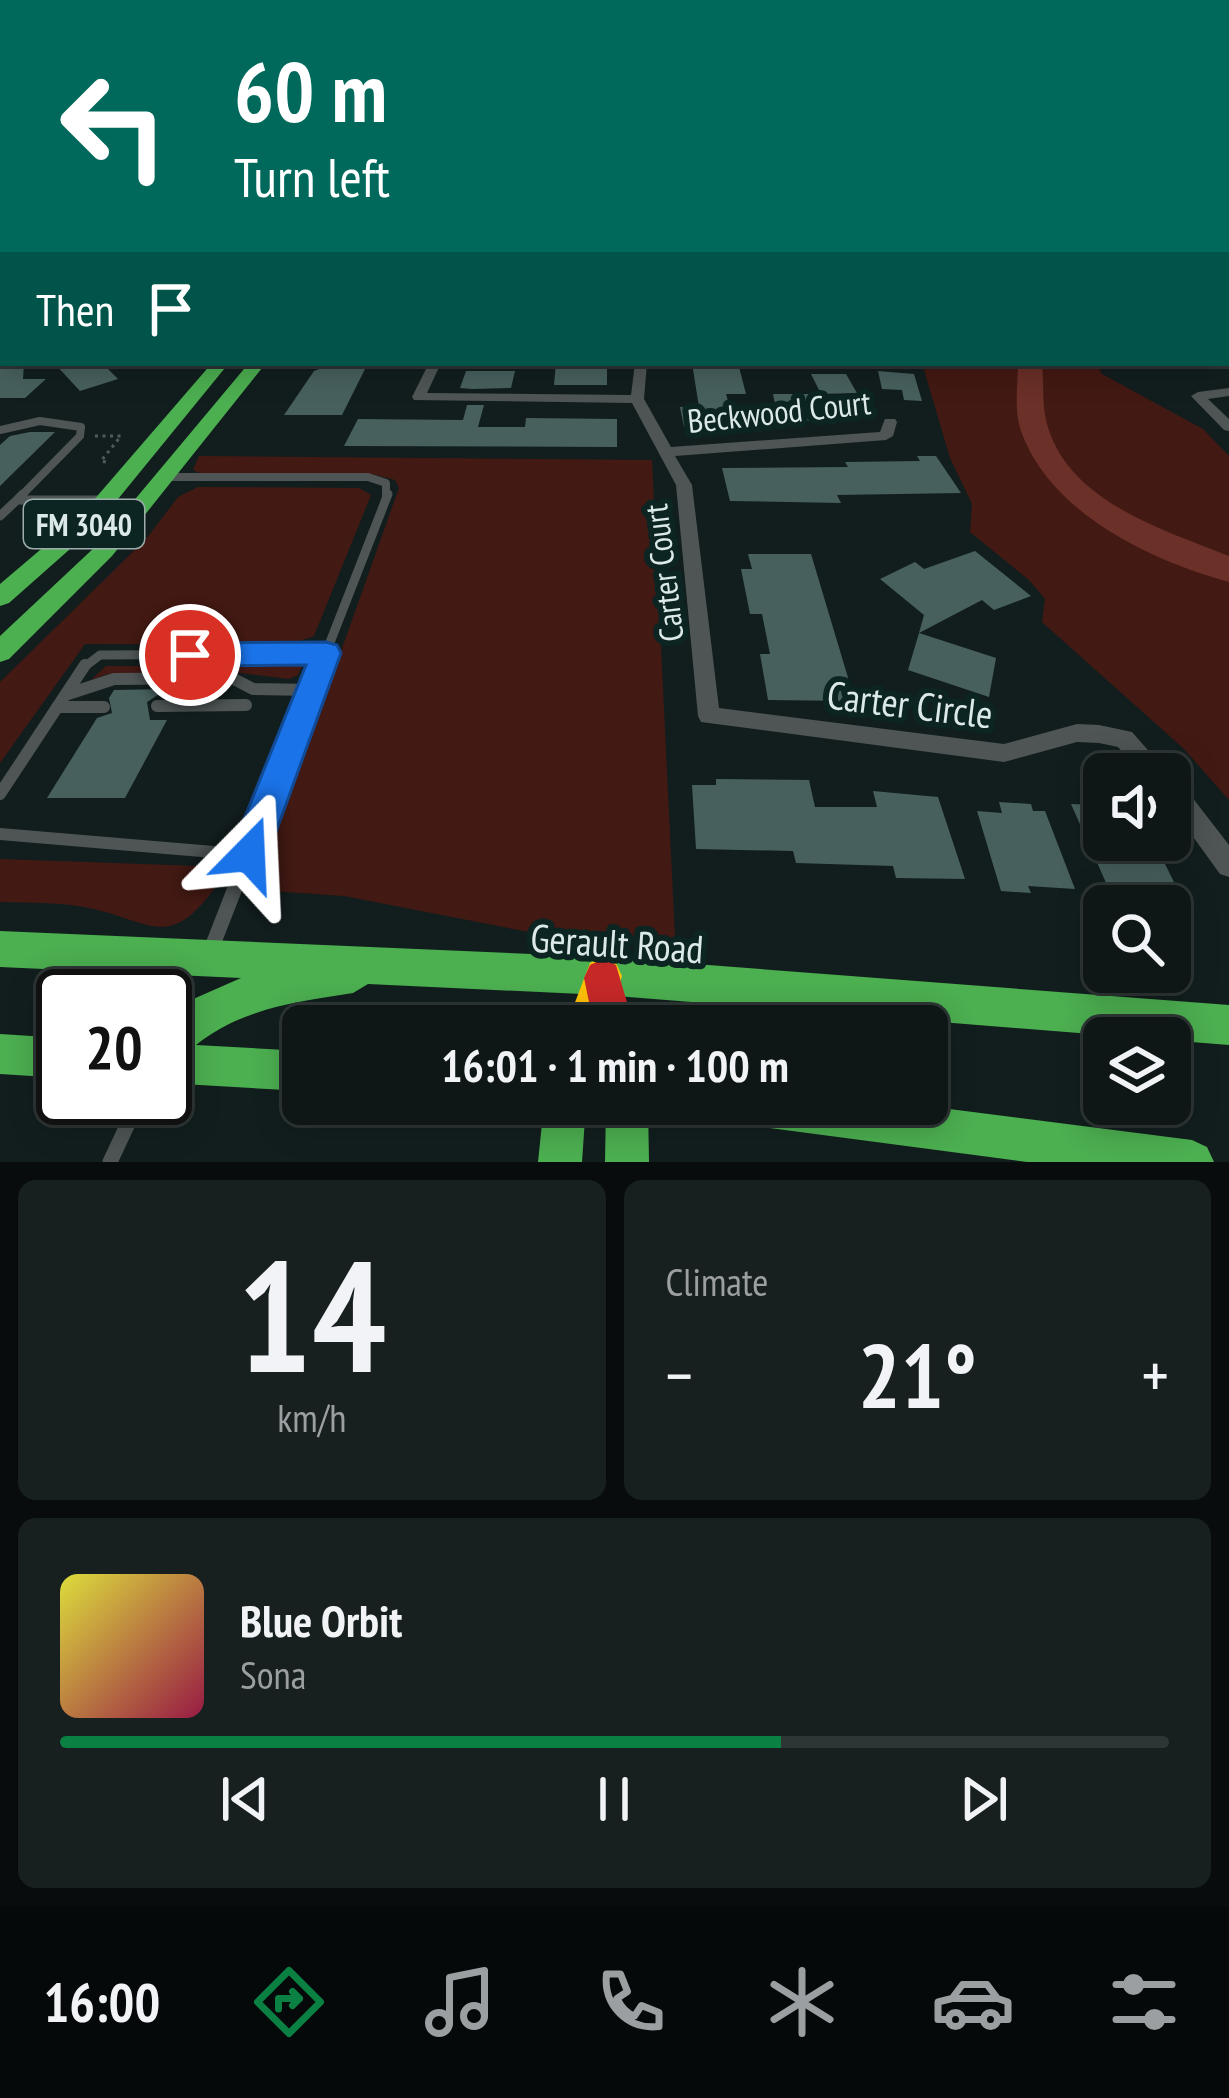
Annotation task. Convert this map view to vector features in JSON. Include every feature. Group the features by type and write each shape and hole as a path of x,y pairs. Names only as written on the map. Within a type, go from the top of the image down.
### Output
{"main road":[{"name":"FM 3040","path":"0,597 106,500 219,366"},
{"name":"FM 3040","path":"0,652 98,561 171,477 256,366"},
{"path":"158,440 148,471 171,477"},
{"name":"Gerault Road","path":"0,950 603,976 1229,1025"},
{"path":"192,1018 214,1003 390,966"},
{"path":"593,1005 603,976"},
{"path":"603,976 609,1005"},
{"path":"0,1054 36,1056"},
{"path":"192,1064 282,1069"},
{"path":"560,1162 563,1125"},
{"path":"626,1162 627,1125"},
{"path":"908,1125 1192,1162"}],"street":[{"path":"434,366 419,398 637,399 641,366"},
{"path":"1229,392 1198,396 1229,427"},
{"name":"Carter Court","path":"637,399 684,485 709,716"},
{"name":"Beckwood Court","path":"668,452 886,436 890,422"},
{"name":"Carter Circle","path":"709,716 1004,753 1077,733 1099,734 1124,739 1138,753"},
{"path":"1191,814 1229,865"}],"lane":[{"path":"0,430 17,423 71,422 81,427 80,436 0,516"},
{"path":"171,477 368,477 386,483 388,493 208,958"},
{"path":"17,500 106,500"},
{"path":"0,794 85,665 100,656 326,653"},
{"path":"61,701 114,679 232,678 253,689 312,690"},
{"path":"61,701 104,707"},
{"path":"158,706 246,705"},
{"path":"0,834 249,854"},
{"path":"110,1162 127,1125"}],"path":[{"path":"80,436 121,436 101,461 112,463"}],"shaded area":[{"path":"923,366 1098,366 1102,374 1203,429 1229,456 1229,800 1191,753 1042,622 1045,599 970,532 972,504 950,458"},
{"path":"199,456 652,460 675,938 544,935 344,896 256,890 399,488 395,480 372,474 202,474 193,470"},
{"path":"198,487 359,488 371,495 314,636 287,645 85,644 0,763 0,682 146,539 178,497"},
{"path":"106,666 302,666 289,679 241,673 108,674 91,680"},
{"path":"0,859 199,866 214,870 216,886 186,919 160,927 83,907 0,902"}],"building":[{"path":"0,366 24,366 23,379 46,379 25,398 0,398"},
{"path":"57,366 105,366 118,379 80,391"},
{"path":"327,366 366,366 342,415 284,415 314,371"},
{"path":"556,366 607,366 607,385 554,385"},
{"path":"692,366 739,366 746,394 726,394 735,426 684,427 680,407 699,407"},
{"path":"466,371 515,371 511,388 460,388"},
{"path":"878,371 914,374 922,401 904,400 902,390 882,389"},
{"path":"811,374 846,374 857,393 821,394"},
{"path":"773,394 809,394 817,420 779,423"},
{"path":"467,405 484,405 478,427 525,427 526,418 617,419 617,447 344,446 358,419 463,420"},
{"path":"55,432 0,486 0,445 10,436"},
{"path":"917,456 936,456 961,493 837,495 841,503 730,501 722,468 848,467 845,462 920,461"},
{"path":"975,551 1031,596 994,610 982,600 919,633 924,615 880,579 915,562 924,569"},
{"path":"748,554 811,554 855,701 768,700 760,654 770,654 762,614 750,614 741,569 752,569"},
{"path":"919,633 996,658 989,697 908,670"},
{"path":"167,689 147,702 150,720 167,720 125,798 47,798 97,718 112,713 109,698 114,690"},
{"path":"716,779 809,780 815,807 877,807 873,791 938,797 965,879 896,878 893,866 796,863 793,851 696,849 692,785 716,785"},
{"path":"999,802 1031,804 1033,811 1045,811 1075,889 1028,886 1031,893 1001,891 977,811 1002,813"},
{"path":"1071,804 1083,804 1083,831"},
{"path":"1096,861 1164,861 1176,885 1107,885"}],"waterway":[{"path":"1030,366 1034,427 1047,457 1066,481 1114,519 1229,570"}],"traffic: fast":[{"path":"0,597 88,521 218,366"},
{"path":"0,652 104,551 256,366"},
{"path":"0,949 603,976 1229,1025"},
{"path":"192,1023 250,994 353,974"},
{"path":"0,1054 36,1056"},
{"path":"192,1065 282,1070"},
{"path":"560,1162 563,1125"},
{"path":"627,1125 627,1162"},
{"path":"908,1125 1192,1162"}],"traffic: slow":[{"path":"593,1005 603,976"}],"traffic: jam":[{"path":"603,978 609,1005"}],"route":[{"path":"190,655 326,653 249,854"}]}
